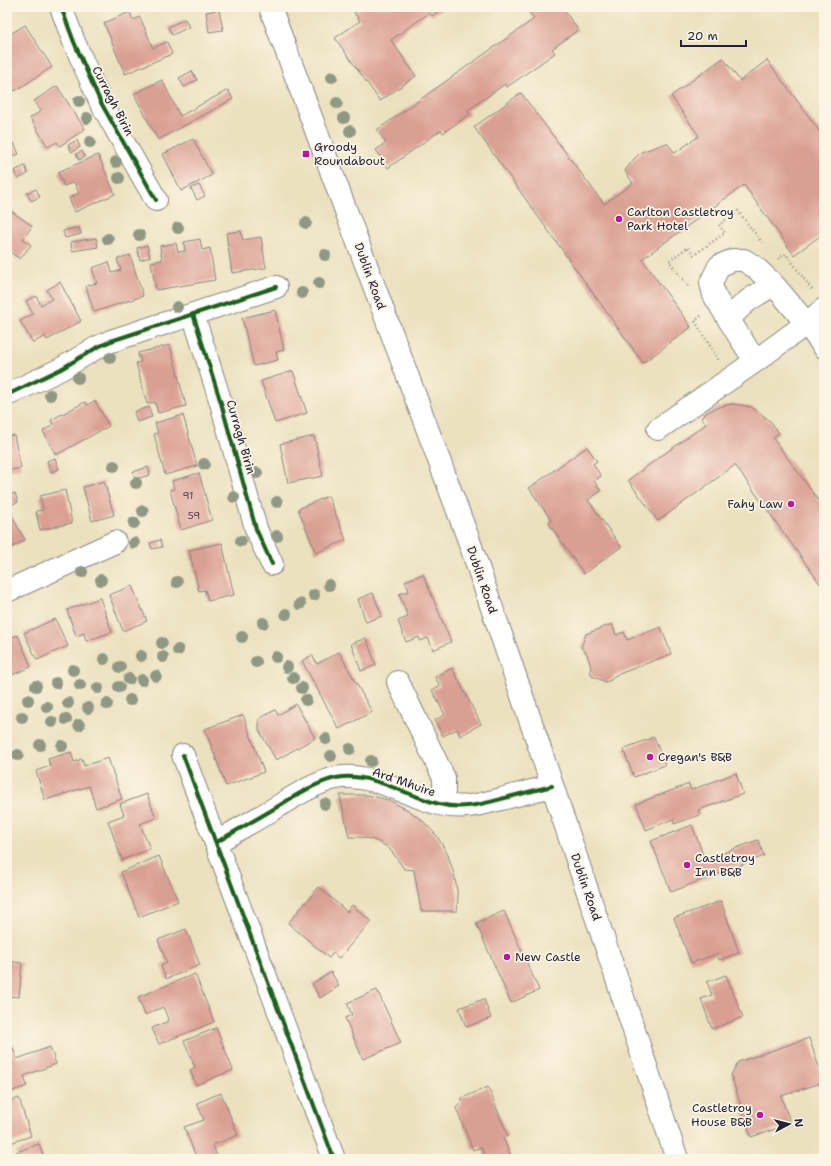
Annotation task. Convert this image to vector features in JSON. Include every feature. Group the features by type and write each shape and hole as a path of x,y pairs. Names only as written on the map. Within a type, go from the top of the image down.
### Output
{"street":[{"name":"Curragh Birin","path":"61,7 74,42 100,101 156,200"},
{"name":"Dublin Road","path":"270,7 468,538 677,1159"},
{"path":"755,362 714,295 711,283 719,266 733,260 744,260 756,268 774,285 807,324 824,347"},
{"path":"729,320 747,301 774,285"},
{"path":"8,390 61,369 96,348 108,343 276,287"},
{"path":"658,429 755,362 807,324 824,309"},
{"name":"Curragh Birin","path":"193,314 222,407 256,529 272,564"},
{"path":"7,592 115,542"},
{"path":"398,682 444,778 444,790 440,804"},
{"path":"183,755 217,842 334,1159"},
{"name":"Ard Mhuire","path":"217,842 297,795 328,780 342,777 356,777 370,780 440,804 455,807 471,806 552,786"}],"building":[{"path":"361,7 445,7 432,16 429,13 391,40 416,76 380,101 335,38 360,21 354,12"},
{"path":"526,7 562,7 578,30 552,49 555,53 507,87 505,84 467,111 470,114 443,133 441,130 388,168 376,150 386,143 377,130 534,19"},
{"path":"219,10 223,30 209,32 206,12"},
{"path":"130,12 133,20 140,17 153,48 167,42 172,54 125,74 104,23"},
{"path":"185,19 189,27 172,35 168,27"},
{"path":"25,25 52,67 15,91 7,78 7,72 13,68 9,62 7,63 7,36"},
{"name":"Carlton Castletroy Park Hotel","path":"723,58 740,81 767,60 824,137 824,233 794,255 744,185 642,259 691,327 643,363 474,127 521,93 604,204 633,183 625,171 641,152 667,143 675,153 699,136 671,96"},
{"path":"192,71 197,80 184,87 179,78"},
{"path":"162,80 180,116 228,90 233,99 158,140 134,94"},
{"path":"57,86 85,129 60,146 57,142 48,147 30,118 41,111 34,101"},
{"path":"193,139 212,175 181,191 163,154"},
{"path":"77,140 80,147 72,152 68,145"},
{"path":"14,143 19,154 9,158 7,146"},
{"path":"82,151 85,157 79,160 76,154"},
{"path":"98,155 115,194 75,212 69,198 79,193 74,182 64,186 58,172"},
{"path":"25,166 28,174 18,179 14,171"},
{"path":"199,185 205,196 197,200 191,188"},
{"path":"36,189 40,197 31,201 27,193"},
{"path":"7,208 32,226 23,239 31,245 20,259 7,250"},
{"path":"79,227 81,234 65,238 63,231"},
{"path":"241,231 243,240 261,237 266,268 232,273 226,233"},
{"path":"96,238 98,247 72,251 71,242"},
{"path":"200,239 202,250 210,248 215,280 156,290 151,262 162,260 160,246 176,243 178,252 185,251 184,242"},
{"path":"147,245 150,257 140,260 137,248"},
{"path":"130,255 143,296 94,312 86,286 97,283 92,268 109,262 112,273 121,270 117,259"},
{"path":"60,282 81,321 47,340 45,336 33,343 20,321 33,314 26,301 36,296 41,305 52,299 47,290"},
{"path":"275,310 284,350 276,352 278,360 254,366 242,318"},
{"path":"170,345 186,406 158,413 155,402 147,404 136,363 141,362 138,353"},
{"path":"293,371 307,413 275,423 261,381"},
{"path":"95,401 109,426 56,455 43,431 53,425 51,420 85,402 87,405"},
{"path":"733,404 751,407 771,422 779,433 773,438 824,508 824,589 735,465 658,521 628,480 706,424 701,418 706,413 723,406"},
{"path":"149,407 152,417 137,422 134,412"},
{"path":"183,415 197,466 165,475 154,434 158,433 155,423"},
{"path":"14,435 21,468 7,471 7,437"},
{"path":"314,436 323,476 288,483 280,444"},
{"path":"587,447 597,461 593,464 601,476 594,481 601,491 588,500 621,547 584,574 549,524 551,520 529,488"},
{"path":"55,458 59,469 51,472 47,461"},
{"path":"148,467 150,475 135,479 133,472"},
{"path":"199,473 212,520 181,530 170,490 174,489 172,481"},
{"path":"104,481 114,515 92,521 83,487"},
{"path":"65,490 72,523 40,530 36,511 43,510 40,496"},
{"path":"15,493 18,502 7,506 7,496"},
{"path":"328,496 346,540 316,553 298,509"},
{"path":"7,507 25,540 7,550"},
{"path":"160,540 162,547 152,549 150,543"},
{"path":"222,543 234,595 208,601 205,590 199,591 189,550"},
{"path":"423,574 451,642 433,650 428,638 420,641 419,637 406,642 398,621 408,617 399,594 409,591 405,581"},
{"path":"132,586 147,621 123,631 109,595"},
{"path":"373,593 382,616 366,622 358,599"},
{"path":"100,598 112,632 86,641 84,633 76,636 67,610"},
{"path":"55,619 68,646 37,660 24,633"},
{"path":"612,624 616,635 624,632 627,640 661,627 671,654 614,676 611,680 606,682 592,676 587,654 581,647 586,634"},
{"path":"18,635 31,667 7,677 7,639"},
{"path":"366,638 376,665 361,671 351,644"},
{"path":"339,652 372,712 339,729 302,661 312,655 317,664"},
{"path":"452,668 481,724 460,736 457,729 443,736 435,720 445,715 432,690 440,686 435,677"},
{"path":"296,704 315,738 276,760 259,730 259,719 275,710 278,715"},
{"path":"243,715 264,772 226,786 205,729"},
{"path":"654,737 665,765 634,777 623,749"},
{"path":"71,752 74,762 82,759 84,766 108,758 122,799 96,808 89,786 45,800 36,771 50,766 48,759"},
{"path":"736,773 743,794 698,810 700,815 674,824 673,819 646,830 636,804 689,784 691,790"},
{"path":"147,794 156,818 140,824 150,849 122,860 108,821 124,815 120,804"},
{"path":"340,795 368,795 388,800 408,810 423,821 437,836 448,855 455,878 458,898 457,911 421,911 414,870 404,869 386,846 374,840 361,837 349,837"},
{"path":"692,825 705,860 758,840 764,856 671,892 651,841"},
{"path":"159,856 178,901 139,917 121,872"},
{"path":"319,887 347,912 352,905 371,921 339,958 333,953 329,958 288,923"},
{"path":"721,901 739,953 719,960 717,954 691,963 674,918"},
{"name":"New Castle","path":"504,911 539,990 511,1003 476,923"},
{"path":"186,929 200,965 166,979 161,966 167,963 158,940"},
{"path":"7,961 22,963 19,997 7,996"},
{"path":"331,972 339,986 320,998 312,984"},
{"path":"195,974 214,1022 159,1044 152,1028 169,1021 163,1007 145,1015 138,997"},
{"path":"726,975 743,1017 712,1029 701,999 712,995 707,982"},
{"path":"377,990 401,1043 363,1059 345,1018 352,1015 347,1003"},
{"path":"484,999 491,1018 466,1027 459,1008"},
{"path":"216,1028 233,1070 196,1085 190,1070 195,1067 184,1041"},
{"path":"809,1038 824,1082 781,1096 791,1124 751,1137 731,1075 738,1062"},
{"path":"10,1040 17,1059 50,1047 56,1064 24,1076 27,1086 7,1093 7,1041"},
{"path":"488,1087 508,1136 503,1138 512,1159 486,1159 481,1147 473,1150 456,1108 462,1102 462,1098"},
{"path":"221,1093 238,1135 213,1145 217,1156 209,1159 197,1159 184,1127 204,1120 197,1103"},
{"path":"19,1098 31,1136 7,1144 7,1102"},
{"path":"39,1144 44,1159 19,1159 16,1152"}],"cycle path":[{"path":"61,7 74,42 100,101 156,200"},
{"path":"7,394 61,369 96,348 111,341 276,287"},
{"path":"193,314 221,403 256,529 272,564"},
{"path":"183,755 334,1159"},
{"path":"217,842 300,793 335,778 355,777 368,779 448,806 480,804 552,786"}],"place":[{"name":"Groody Roundabout","path":"306,154"},
{"name":"Carlton Castletroy Park Hotel","path":"619,219"},
{"name":"Fahy Law","path":"791,504"},
{"name":"Cregan's B&B","path":"650,757"},
{"name":"Castletroy Inn B&B","path":"687,865"},
{"name":"New Castle","path":"507,957"},
{"name":"Castletroy House B&B","path":"760,1115"}]}
